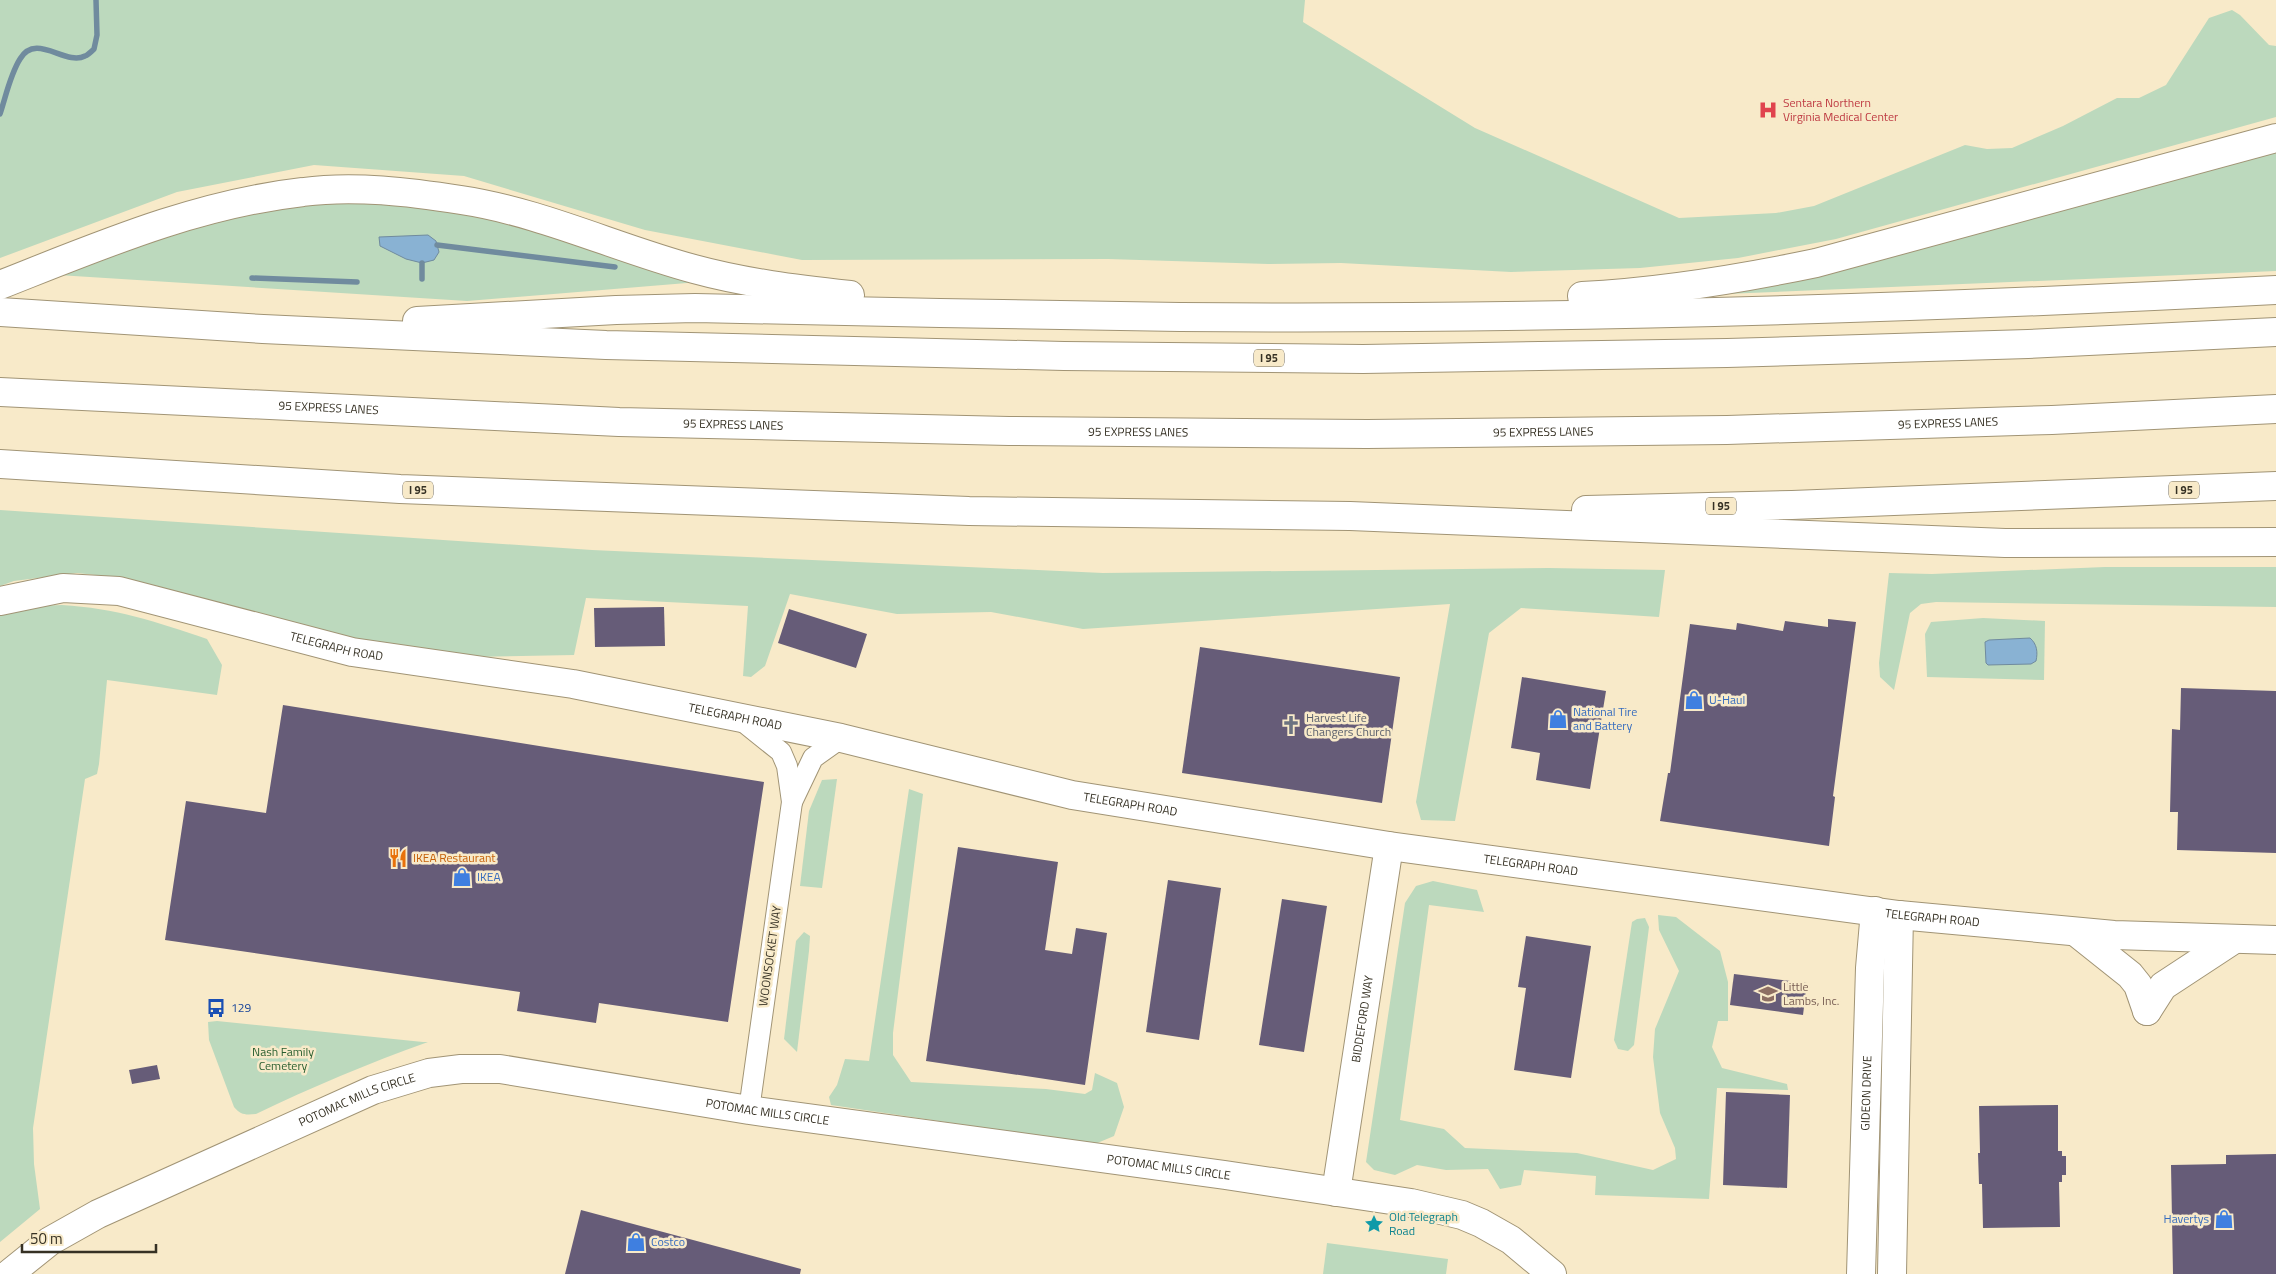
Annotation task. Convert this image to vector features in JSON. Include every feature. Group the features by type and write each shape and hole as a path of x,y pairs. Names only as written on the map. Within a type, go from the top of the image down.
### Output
{"main road":[{"path":"1348,316 1552,298 1618,295 1740,278 1816,263 2276,138"},
{"path":"0,285 130,233 200,211 305,191 356,190 462,200 516,212 693,269 737,280 991,313"},
{"path":"263,329 616,310 695,308 1181,316 1529,315 1894,307 2276,290"},
{"name":"I 95","path":"0,312 263,329 606,345 1054,356 1363,359 1727,353 1999,345 2276,332"},
{"name":"95 EXPRESS LANES","path":"0,392 619,422 1009,431 1367,434 1736,430 2052,420 2276,409"},
{"name":"I 95","path":"0,464 400,489 674,500 970,511 1350,516 1792,505 2276,486"},
{"path":"1350,516 2006,543 2276,542"},
{"name":"TELEGRAPH ROAD","path":"0,601 63,588 119,591 352,652 563,683 841,738 1072,795 1389,846 1887,913 2076,932 2233,940 2276,940"},
{"name":"BIDDEFORD WAY","path":"1336,1192 1389,846"},
{"path":"1887,913 1892,1274"},
{"name":"GIDEON DRIVE","path":"1861,1274 1870,968 1887,913"},
{"path":"2076,932 2130,975 2138,984 2147,1011 2163,986 2233,940"},
{"name":"POTOMAC MILLS CIRCLE","path":"9,1274 50,1240 98,1214 373,1090 428,1072 461,1068 500,1069 749,1110 1411,1203 1462,1215 1511,1240 1552,1274"}],"street":[{"name":"WOONSOCKET WAY","path":"735,716 781,752 787,766 792,802 749,1110"},
{"name":"WOONSOCKET WAY","path":"792,802 813,758 841,738"}],"green space":[{"path":"0,0 1305,0 1303,22 1475,128 1679,218 1776,213 1814,206 1965,145 1987,149 2012,148 2063,126 2117,98 2139,98 2166,85 2209,18 2232,10 2240,15 2269,45 2276,46 2276,117 1836,239 1738,258 1640,268 1511,272 1341,263 1268,264 1108,259 802,260 645,230 464,176 314,165 177,192 0,258"},
{"path":"2276,151 2276,271 1725,294 2075,207"},
{"path":"346,202 414,205 480,214 699,282 467,301 58,275 239,211"},
{"path":"0,510 592,550 1103,573 1549,568 1665,570 1659,617 1521,608 1489,633 1455,821 1421,820 1416,802 1450,604 1083,629 991,612 897,614 790,594 765,666 751,677 743,676 748,606 586,598 574,655 469,657 348,641 124,578 77,573 14,581 0,586"},
{"path":"2105,567 2276,567 2276,607 1936,602 1921,604 1910,613 1894,690 1880,677 1879,663 1889,573 1932,574"},
{"path":"62,605 118,613 207,639 222,665 217,695 107,680 99,764 97,774 85,779 33,1128 34,1164 40,1209 0,1242 0,611 9,607"},
{"path":"1983,618 2045,621 2044,680 1927,677 1925,634 1931,622"},
{"path":"837,779 822,888 800,886 809,811 822,780"},
{"path":"909,789 923,794 893,1033 893,1055 911,1082 1046,1089 1085,1094 1092,1090 1095,1073 1117,1083 1124,1107 1114,1136 1095,1144 831,1105 829,1097 837,1085 845,1059 869,1061"},
{"path":"1433,881 1477,890 1484,912 1429,905 1400,1120 1444,1129 1465,1148 1577,1153 1653,1170 1676,1159 1675,1148 1660,1113 1653,1057 1655,1029 1679,971 1659,930 1658,915 1676,917 1720,951 1728,982 1728,1021 1718,1021 1712,1047 1722,1068 1787,1084 1788,1090 1717,1088 1709,1199 1595,1195 1596,1176 1524,1170 1521,1185 1500,1189 1488,1169 1446,1170 1417,1165 1395,1175 1374,1170 1366,1162 1405,903 1416,886"},
{"path":"1645,918 1649,927 1634,1045 1628,1051 1618,1049 1614,1040 1632,922"},
{"path":"804,932 810,936 797,1052 784,1039 796,941"},
{"name":"Nash Family Cemetery","path":"217,1021 428,1042 298,1094 256,1114 246,1114 239,1112 234,1107 209,1040 208,1022"},
{"path":"1327,1243 1448,1259 1446,1274 1323,1274"}],"water":[{"path":"428,235 436,241 439,252 434,260 422,263 406,259 380,246 379,237"},
{"path":"2030,638 2037,651 2036,661 2031,664 1988,665 1986,663 1985,642 1989,640"}],"building":[{"path":"664,607 665,646 595,647 594,608"},
{"path":"789,609 867,634 856,668 778,643"},
{"name":"U-Haul","path":"1828,619 1856,622 1833,796 1835,797 1829,846 1660,821 1668,773 1670,773 1690,624 1736,630 1737,623 1783,631 1785,621 1828,627"},
{"name":"Harvest Life Changers Church","path":"1200,647 1400,677 1382,803 1182,773"},
{"name":"National Tire and Battery","path":"1522,677 1606,691 1590,789 1536,780 1540,753 1511,748"},
{"path":"2181,688 2276,691 2276,853 2177,850 2178,812 2170,812 2172,729 2180,730"},
{"name":"IKEA","path":"283,705 764,782 728,1022 599,1003 596,1023 517,1011 520,992 165,940 186,801 266,813"},
{"path":"958,847 1058,862 1045,950 1072,954 1076,928 1107,933 1085,1085 926,1061"},
{"path":"1168,880 1221,888 1199,1040 1146,1032"},
{"path":"1282,899 1327,906 1304,1052 1259,1045"},
{"path":"1526,936 1591,946 1571,1078 1514,1070 1526,988 1518,987"},
{"name":"Little Lambs, Inc.","path":"1734,974 1807,983 1803,1015 1730,1005"},
{"path":"157,1065 160,1079 132,1084 129,1070"},
{"path":"1726,1092 1790,1095 1787,1188 1723,1185"},
{"path":"2058,1105 2058,1151 2062,1151 2062,1156 2066,1156 2066,1175 2062,1175 2062,1182 2059,1182 2060,1227 1983,1228 1982,1184 1979,1184 1979,1106"},
{"name":"Havertys","path":"2276,1154 2276,1274 2173,1274 2171,1165 2226,1164 2226,1155"},
{"name":"Costco","path":"581,1210 801,1269 800,1274 565,1274"}],"waterway":[{"path":"0,114 14,72 20,59 27,52 34,49 42,49 77,58 86,55 94,49 97,35 96,0"},
{"path":"437,245 615,267"},
{"path":"422,263 422,279"},
{"path":"252,278 357,282"}],"place":[{"name":"Sentara Northern Virginia Medical Center","path":"1768,110"},
{"name":"U-Haul","path":"1694,700"},
{"name":"National Tire and Battery","path":"1558,719"},
{"name":"Harvest Life Changers Church","path":"1291,725"},
{"name":"IKEA Restaurant","path":"398,858"},
{"name":"IKEA","path":"462,877"},
{"name":"Little Lambs, Inc.","path":"1768,994"},
{"name":"129","path":"216,1008"},
{"name":"Havertys","path":"2224,1219"},
{"name":"Old Telegraph Road","path":"1374,1224"},
{"name":"Costco","path":"636,1242"}]}
